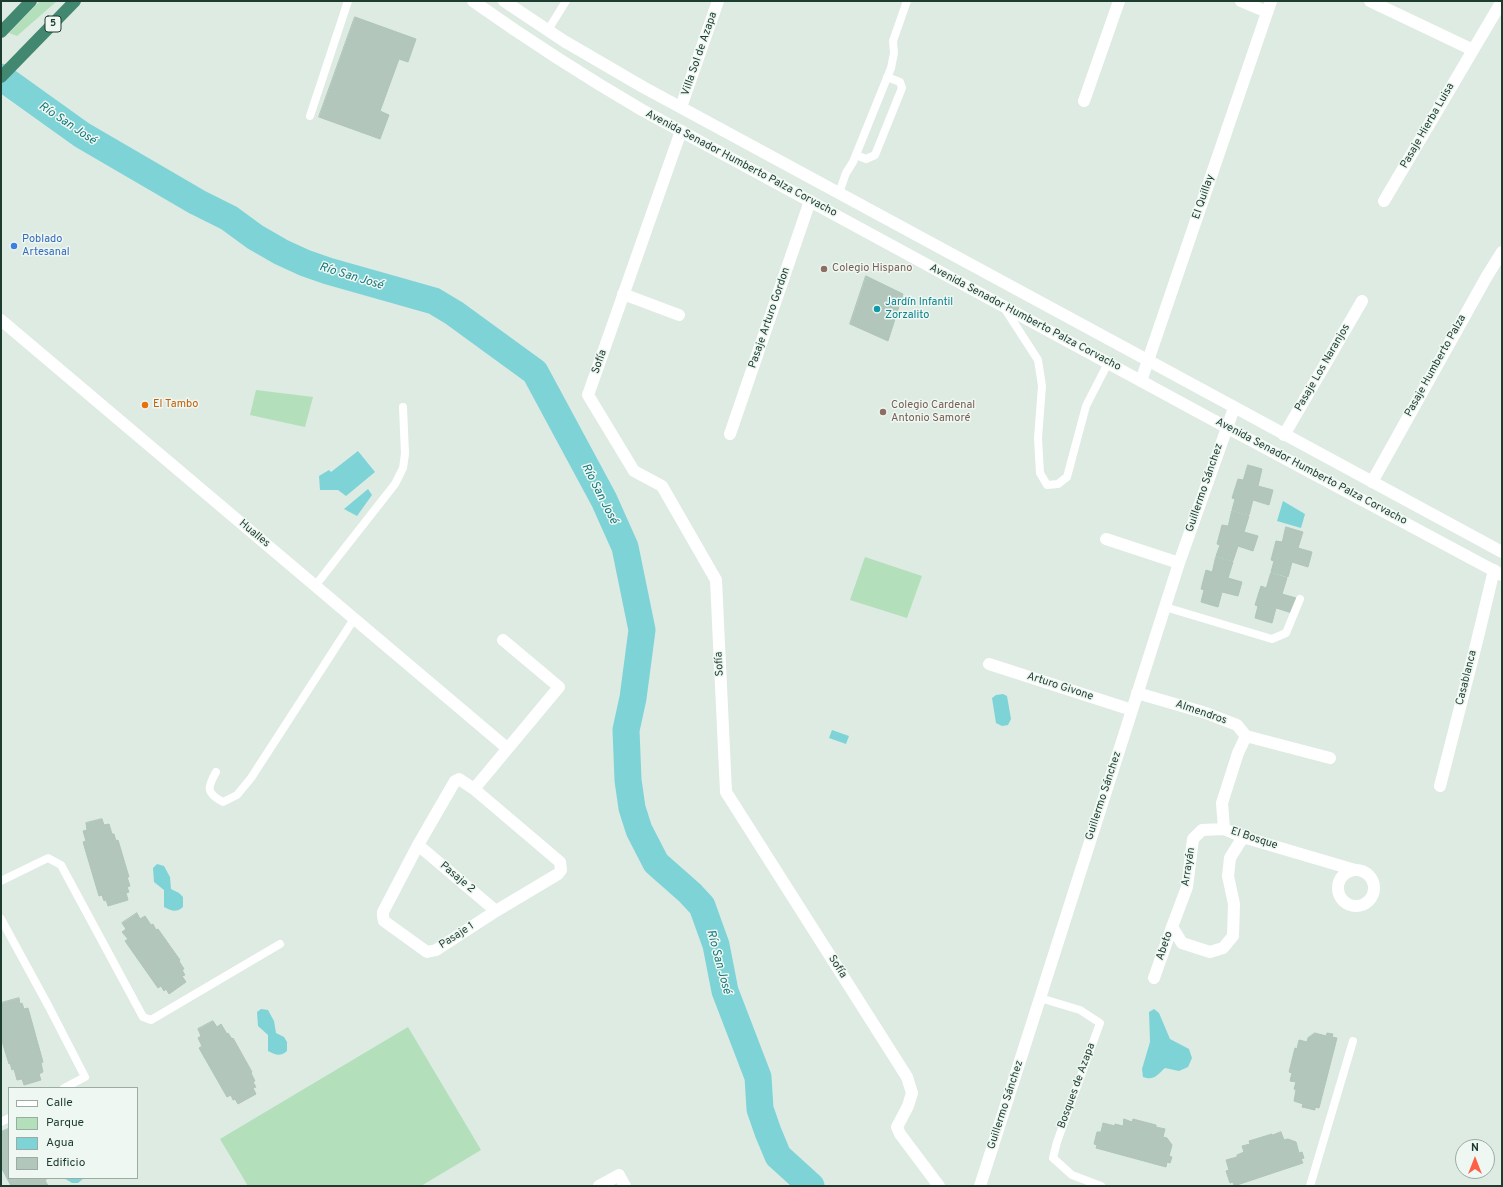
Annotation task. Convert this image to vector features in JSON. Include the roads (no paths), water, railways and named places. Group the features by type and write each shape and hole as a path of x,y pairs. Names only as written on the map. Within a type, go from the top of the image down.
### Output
{"highway":[{"path":"2,30 31,1"},
{"name":"5","path":"1,77 75,1"}],"street":[{"name":"Avenida Senador Humberto Palza Corvacho","path":"474,1 518,33 568,66 680,131 1498,573"},
{"name":"Avenida Senador Humberto Palza Corvacho","path":"504,1 602,64 1502,552"},
{"name":"Villa Sol de Azapa","path":"682,107 718,1"},
{"path":"1084,101 1118,1"},
{"name":"El Quillay","path":"1141,381 1269,7 1241,1"},
{"path":"1370,1 1473,50"},
{"name":"Pasaje Hierba Luisa","path":"1384,201 1502,1"},
{"name":"Sofía","path":"680,131 588,395 634,471 662,486 716,580 726,792 907,1077 912,1093 908,1106 897,1127 900,1134 939,1186"},
{"name":"Pasaje Arturo Gordon","path":"730,434 810,201"},
{"name":"Pasaje Humberto Palza","path":"1372,482 1487,276 1502,252"},
{"path":"624,294 679,315"},
{"name":"Pasaje Los Naranjos","path":"1284,435 1362,301"},
{"name":"Hualles","path":"1,320 506,748"},
{"name":"Guillermo Sánchez","path":"980,1186 1179,563 1234,408"},
{"path":"1106,539 1179,563"},
{"name":"Casablanca","path":"1440,786 1477,641 1498,573"},
{"path":"474,788 506,748 559,687 503,640"},
{"name":"Arturo Givone","path":"989,664 1132,710"},
{"name":"Almendros","path":"1137,693 1206,713 1238,725 1246,736 1330,758"},
{"name":"El Bosque","path":"1246,736 1238,753 1222,803 1224,829 1243,837 1355,870"},
{"name":"Pasaje 1","path":"461,779 474,788 560,862 561,866 558,874 431,952 427,952 384,921 383,916 383,912 418,845 455,781 461,779"},
{"name":"Arrayán","path":"1172,927 1187,887 1193,839 1202,830 1224,829"},
{"name":"Abeto","path":"1172,927 1182,943 1210,952 1222,948 1233,936 1234,904 1228,876 1230,858 1243,837"},
{"name":"Pasaje 2","path":"418,845 496,911"},
{"name":"Abeto","path":"1154,978 1172,927"},
{"path":"599,1186 619,1175 625,1186"}],"lane":[{"path":"310,116 348,1"},
{"path":"548,30 566,1"},
{"path":"839,193 846,173 856,155 891,68 894,53 893,41 907,1"},
{"path":"856,155 866,159 874,155 902,88 900,82 887,77"},
{"path":"1004,306 1038,360 1042,386 1038,438 1040,473 1047,485 1058,484 1067,477 1086,406 1108,363"},
{"path":"315,586 398,479 403,468 405,454 403,407"},
{"path":"1165,607 1272,638 1286,633 1300,599"},
{"path":"216,772 210,782 209,790 213,797 223,802 237,795 250,778 354,619"},
{"path":"1,881 48,858 61,864 143,1017 151,1020 280,944"},
{"path":"1,918 49,1006 85,1077 66,1087"},
{"name":"Bosques de Azapa","path":"1040,998 1080,1010 1100,1023 1057,1142 1053,1158 1072,1175 1101,1186"},
{"path":"1310,1186 1353,1041"}],"water":[{"path":"358,451 375,472 346,496 338,490 320,490 319,476 329,470 331,472"},
{"path":"368,489 372,495 357,516 344,509"},
{"path":"1283,501 1305,514 1301,528 1277,521"},
{"path":"1003,694 1007,696 1011,719 1008,725 1002,726 996,723 992,698 996,695"},
{"path":"832,730 849,736 846,744 829,738"},
{"path":"157,864 164,866 170,877 171,889 183,897 183,907 176,911 164,907 164,890 154,882 153,868"},
{"path":"261,1009 268,1010 274,1021 276,1033 284,1037 287,1042 287,1051 280,1055 268,1051 268,1035 258,1026 257,1012"},
{"path":"1154,1009 1159,1013 1170,1039 1189,1049 1192,1058 1188,1067 1179,1071 1165,1068 1155,1077 1147,1078 1143,1077 1142,1069 1150,1042 1149,1012"},
{"path":"66,1179 83,1179 78,1183 72,1183"}],"waterway":[{"name":"Río San José","path":"1,77 82,135 197,202 229,218 255,237 281,252 305,263 328,271 434,301 454,313 535,372 604,500 625,547 642,630 633,698 626,730 628,780 632,808 639,830 656,863 690,893 702,906 716,945 725,991 758,1077 760,1109 768,1132 778,1156 811,1186"}],"place":[{"name":"Poblado Artesanal","path":"14,246"},
{"name":"Colegio Hispano","path":"824,269"},
{"name":"Jardín Infantil Zorzalito","path":"877,309"},
{"name":"El Tambo","path":"145,405"},
{"name":"Colegio Cardenal Antonio Samoré","path":"883,412"}]}
